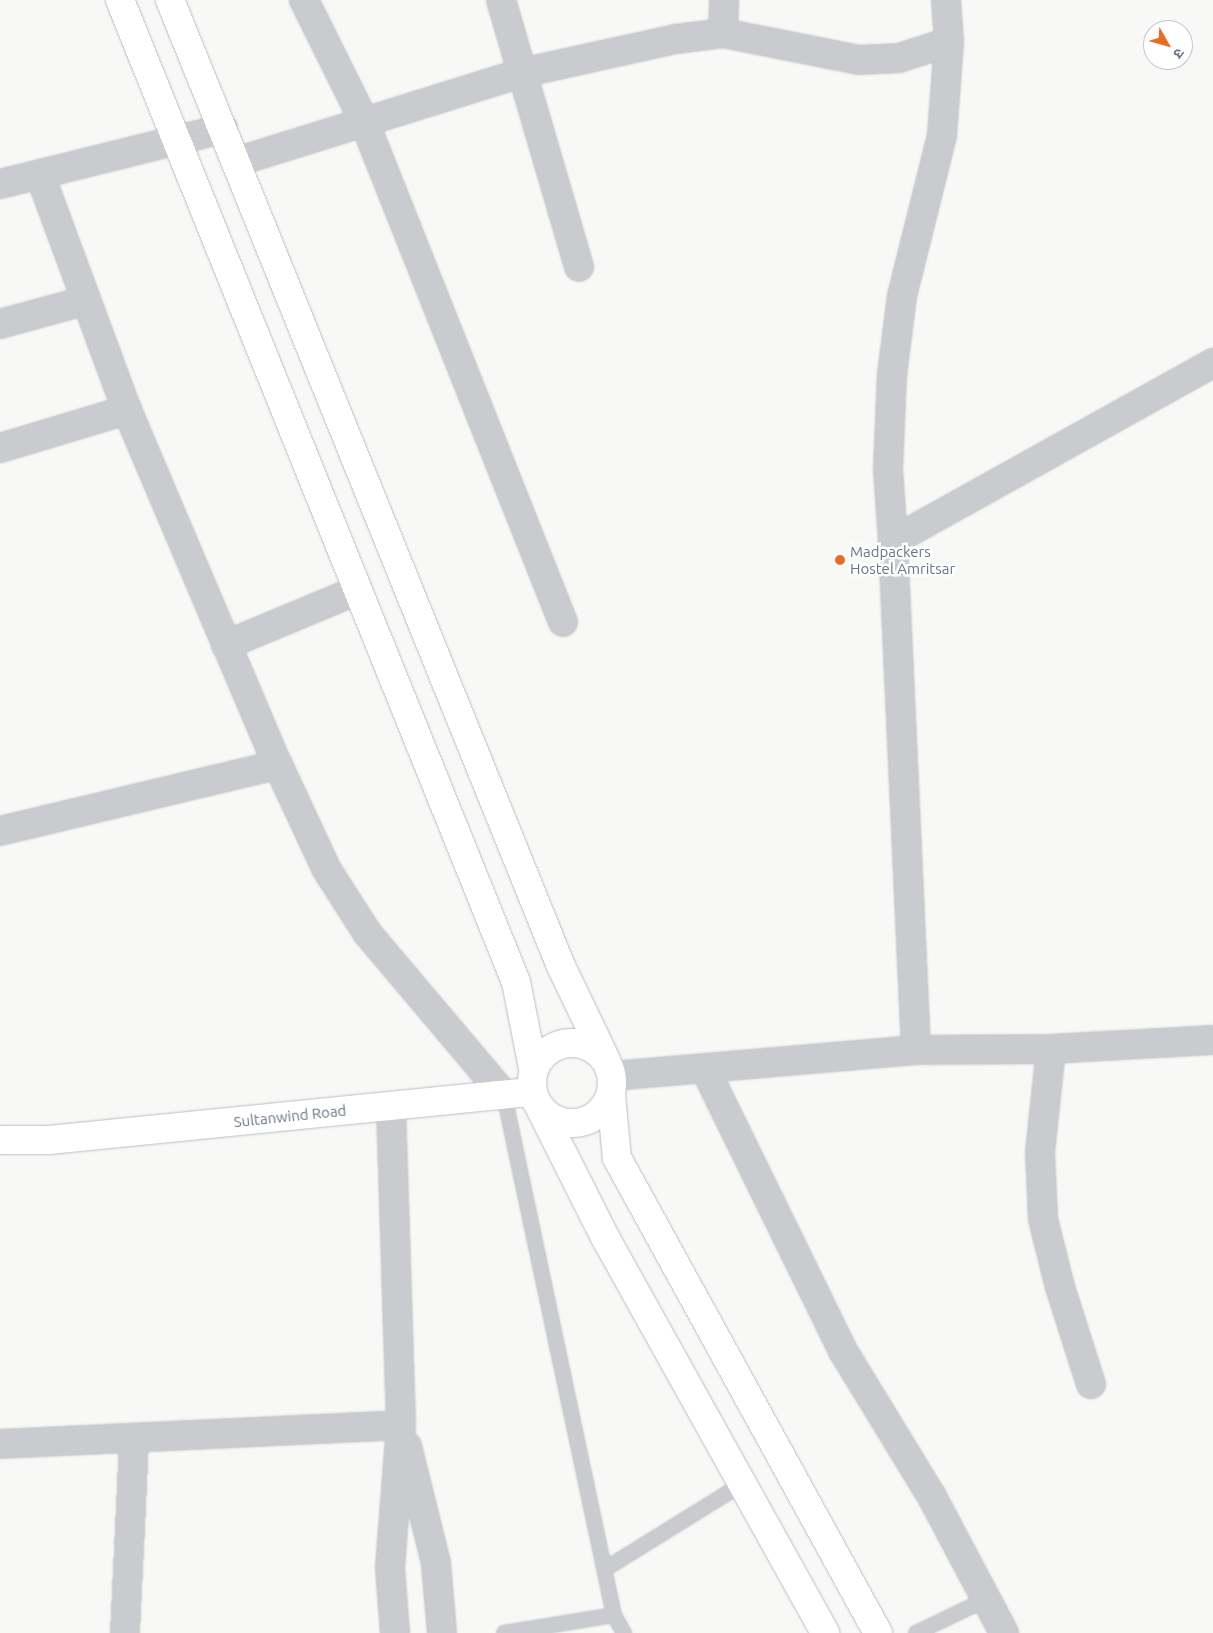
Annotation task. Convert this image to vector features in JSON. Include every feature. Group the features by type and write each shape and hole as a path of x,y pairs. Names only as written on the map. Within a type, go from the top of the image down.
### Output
{"main road":[{"path":"120,0 516,982 535,1090 606,1239 825,1633"},
{"path":"170,0 560,964 609,1077 617,1158 878,1633"},
{"path":"574,1042 591,1047 609,1077 602,1110 587,1120 570,1124 535,1090 544,1053 557,1044 574,1042"},
{"name":"Sultanwind Road","path":"0,1140 49,1140 504,1095 535,1090"},
{"name":"Sultanwind Road","path":"0,1155 49,1140"}],"street":[{"path":"304,0 364,121 563,622"},
{"path":"501,0 579,267"},
{"path":"723,33 724,0"},
{"path":"916,1050 888,468 892,375 902,296 942,135 949,42 946,0"},
{"path":"236,162 521,73 676,40 723,33 859,60 899,58 949,42"},
{"path":"0,184 222,129"},
{"path":"40,175 84,300 127,410 278,765 327,870 368,934 504,1095"},
{"path":"0,324 84,300"},
{"path":"893,541 1213,363"},
{"path":"0,448 127,410"},
{"path":"226,645 358,590"},
{"path":"0,831 278,765"},
{"path":"609,1077 916,1050 1051,1049 1213,1040"},
{"path":"1051,1049 1040,1152 1043,1219 1060,1287 1091,1384"},
{"path":"705,1069 843,1351 931,1495 1004,1633"},
{"path":"390,1106 401,1425 390,1567 395,1633"},
{"path":"0,1444 401,1425"},
{"path":"401,1425 436,1563 442,1633"},
{"path":"125,1633 134,1439"}],"lane":[{"path":"504,1095 614,1615 624,1633"},
{"path":"604,1569 742,1484"},
{"path":"916,1633 985,1600"},
{"path":"504,1633 614,1615"}],"place":[{"name":"Madpackers Hostel Amritsar","path":"840,560"}]}
